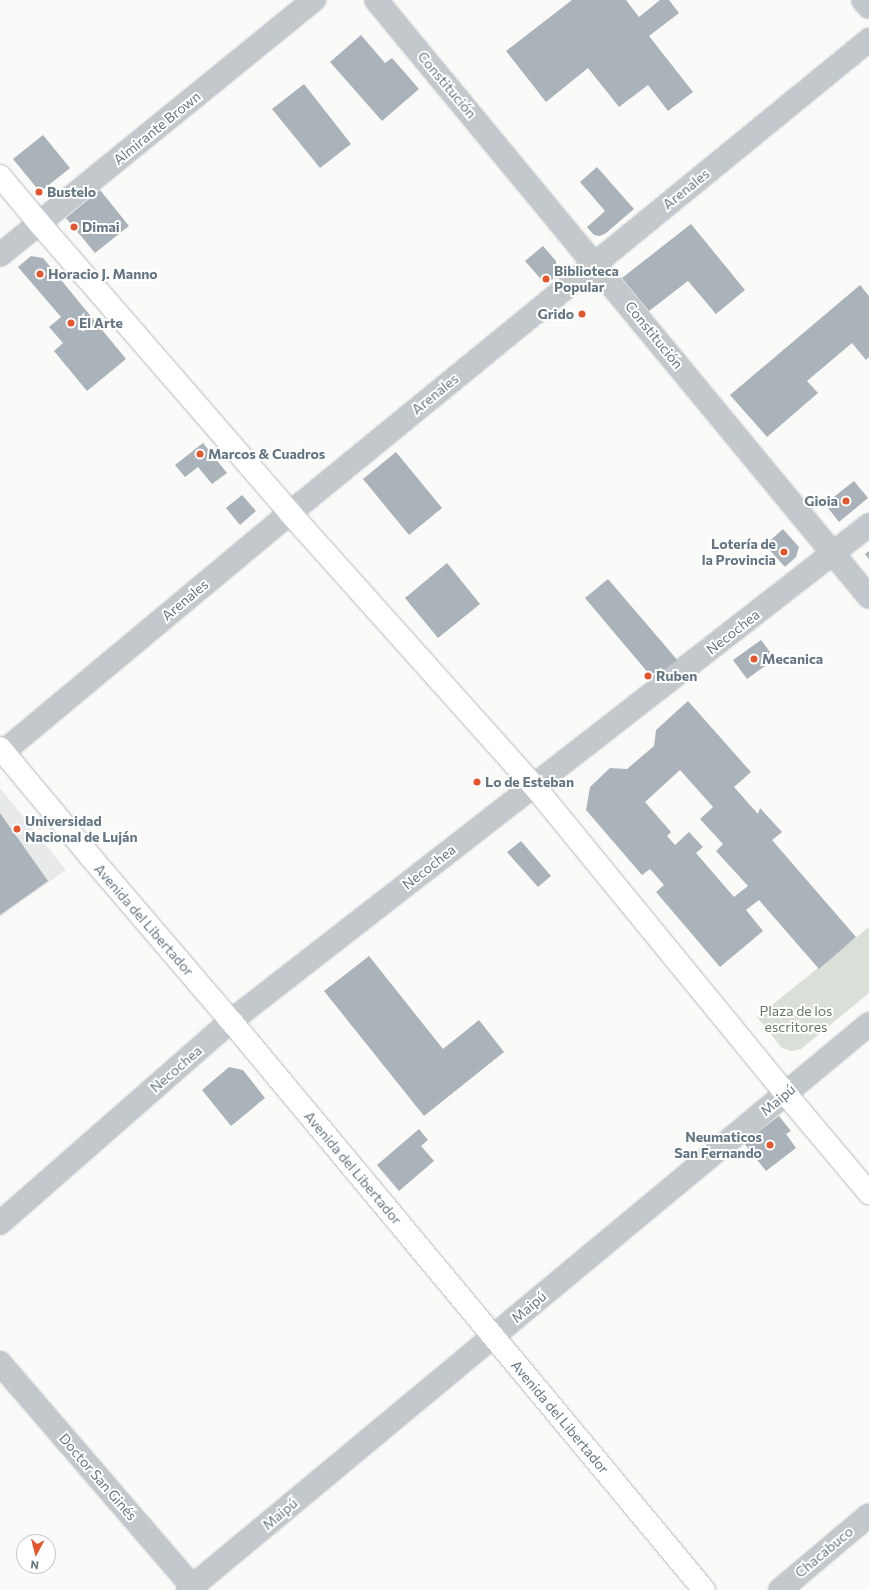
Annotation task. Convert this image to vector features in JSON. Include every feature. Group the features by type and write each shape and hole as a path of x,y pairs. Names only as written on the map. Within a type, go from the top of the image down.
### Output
{"main road":[{"path":"0,176 290,513 534,786 785,1094 869,1193"},
{"name":"Avenida del Libertador","path":"2,750 89,855 231,1021 704,1590"}],"street":[{"name":"Almirante Brown","path":"0,255 314,0"},
{"name":"Constitución","path":"376,0 869,597"},
{"path":"863,0 869,7"},
{"name":"Arenales","path":"2,750 869,40"},
{"name":"Necochea","path":"0,1223 231,1021 869,526"},
{"name":"Maipú","path":"192,1589 869,1024"},
{"name":"Doctor San Ginés","path":"0,1363 192,1589"},
{"name":"Chacabuco","path":"780,1590 869,1515"}],"shaded area":[{"name":"Universidad Nacional de Luján","path":"0,788 66,870 0,917"}],"green space":[{"name":"Plaza de los escritores","path":"869,927 869,993 801,1049 791,1051 782,1048 757,1017"}],"building":[{"path":"572,0 626,0 639,17 660,0 669,0 679,13 649,36 693,92 668,111 648,85 619,107 588,68 546,102 506,51"},
{"path":"361,35 385,63 392,58 419,89 382,121 330,62"},
{"path":"304,84 351,144 320,168 272,109"},
{"path":"43,135 70,168 40,192 13,159"},
{"path":"597,167 634,209 606,233 600,236 594,235 587,227 605,211 580,182"},
{"path":"100,190 129,226 95,253 66,218"},
{"path":"691,224 745,290 716,314 688,281 649,311 622,278"},
{"path":"543,246 556,261 557,275 546,285 525,261"},
{"path":"31,256 43,258 126,359 87,391 54,351 63,343 49,327 61,317 18,267"},
{"path":"860,285 869,296 869,357 866,360 852,343 807,381 818,393 767,437 730,395"},
{"name":"Marcos & Cuadros","path":"203,443 227,473 212,484 198,467 185,477 175,465"},
{"path":"396,452 442,508 409,535 363,479"},
{"name":"Gioia","path":"854,481 868,498 839,522 825,504"},
{"path":"242,495 256,511 240,525 226,508"},
{"name":"Lotería de la Provincia","path":"783,529 799,547 796,557 785,567 765,545"},
{"path":"869,551 869,559 865,554"},
{"path":"447,563 480,604 438,638 405,598"},
{"path":"608,579 679,662 655,681 585,598"},
{"name":"Mecanica","path":"761,640 775,659 747,679 733,660"},
{"path":"688,701 751,772 734,787 758,814 760,808 782,832 772,840 856,937 819,969 759,900 746,910 763,931 720,967 656,892 664,885 650,869 642,875 586,810 590,787 610,768 627,769 654,746 656,730","holes":["680,770 713,807 700,819 723,844 716,851 748,886 734,897 696,853 703,847 689,832 675,845 667,836 671,832 645,802"]},
{"name":"Universidad Nacional de Luján","path":"0,813 48,881 0,915"},
{"path":"521,841 551,876 538,887 507,852"},
{"path":"369,956 443,1049 479,1020 504,1052 424,1116 324,991"},
{"path":"229,1067 243,1070 265,1098 231,1126 202,1090"},
{"name":"Neumaticos San Fernando","path":"779,1116 791,1131 786,1134 796,1148 766,1171 744,1143"},
{"path":"419,1129 428,1140 421,1146 434,1161 399,1191 377,1165"}],"place":[{"name":"Bustelo","path":"39,192"},
{"name":"Dimai","path":"74,227"},
{"name":"Horacio J. Manno","path":"40,274"},
{"name":"Biblioteca Popular","path":"546,279"},
{"name":"Grido","path":"582,314"},
{"name":"El Arte","path":"71,323"},
{"name":"Marcos & Cuadros","path":"200,454"},
{"name":"Gioia","path":"846,501"},
{"name":"Lotería de la Provincia","path":"784,552"},
{"name":"Mecanica","path":"754,659"},
{"name":"Ruben","path":"648,676"},
{"name":"Lo de Esteban","path":"477,782"},
{"name":"Universidad Nacional de Luján","path":"17,829"},
{"name":"Neumaticos San Fernando","path":"770,1145"}]}
